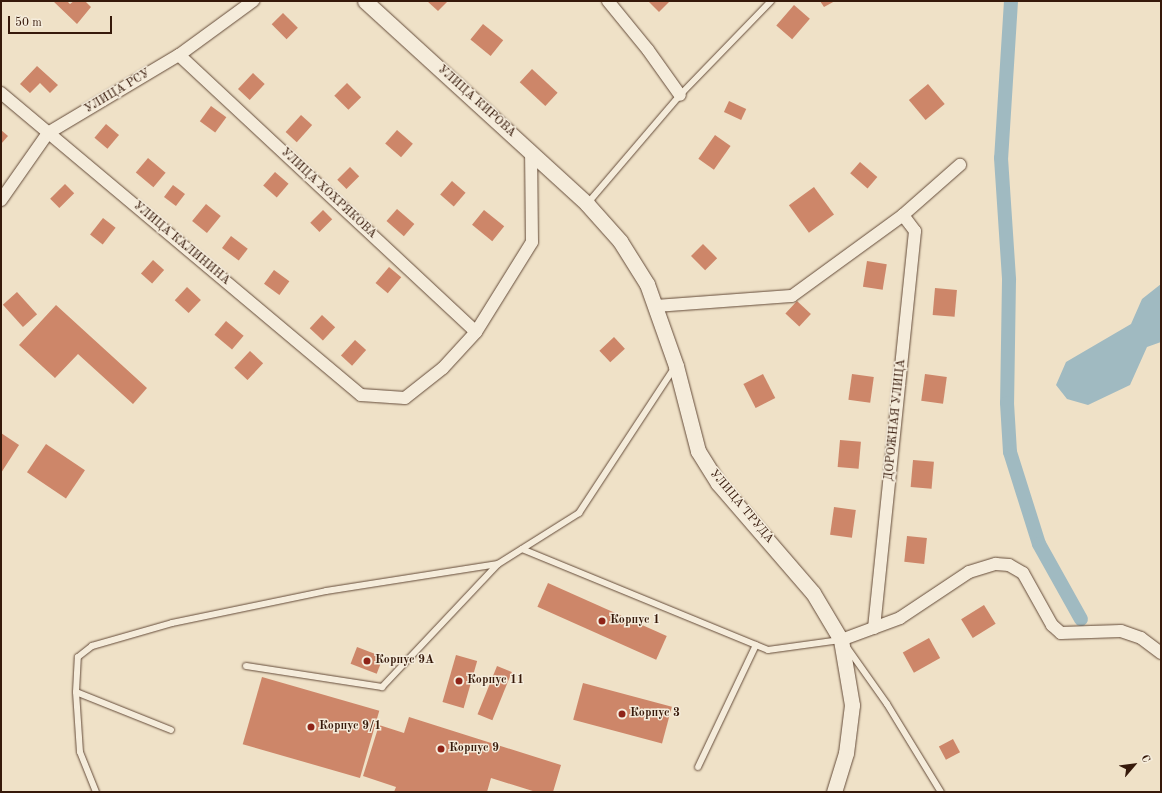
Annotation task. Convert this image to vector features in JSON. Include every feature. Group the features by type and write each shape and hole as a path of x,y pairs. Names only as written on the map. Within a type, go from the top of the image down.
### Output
{"street":[{"name":"УЛИЦА РСУ","path":"1,200 48,133 179,55 253,1"},
{"name":"УЛИЦА КИРОВА","path":"365,1 587,204"},
{"path":"608,1 648,50 680,95"},
{"name":"УЛИЦА ХОХРЯКОВА","path":"179,55 476,332"},
{"name":"УЛИЦА КАЛИНИНА","path":"1,93 361,395 405,398 443,368 476,332"},
{"path":"476,332 532,242 531,152"},
{"path":"655,306 792,296 903,215 960,165"},
{"name":"УЛИЦА ТРУДА","path":"587,204 620,241 647,284 676,366 698,451 718,483 813,593 841,640 852,706 846,753 834,792"},
{"name":"ДОРОЖНАЯ УЛИЦА","path":"874,628 915,231 903,215"},
{"path":"841,640 900,618 970,572 996,564 1009,564 1023,573 1052,625 1061,633 1121,631 1141,638 1161,653"}],"lane":[{"path":"587,204 680,95 771,1"},
{"path":"246,666 382,687 498,564 579,513 676,366"},
{"path":"522,549 768,650 841,640 888,704 941,792"},
{"path":"96,792 80,752 76,692 78,656 92,646 172,623 326,591 498,564"},
{"path":"698,767 756,645"},
{"path":"76,692 171,730"}],"water":[{"path":"1161,284 1161,342 1147,347 1130,385 1088,405 1067,399 1056,385 1066,362 1131,324 1142,299"}],"building":[{"path":"53,1 67,1 70,4 74,1 85,1 91,7 77,24"},
{"path":"427,1 448,1 438,11"},
{"path":"648,1 670,1 659,12"},
{"path":"820,1 835,1 824,7"},
{"path":"794,5 810,19 792,39 776,25"},
{"path":"283,13 298,28 287,39 272,24"},
{"path":"483,24 503,40 491,56 470,40"},
{"path":"37,66 58,85 50,93 40,83 30,93 20,84"},
{"path":"532,69 558,93 545,106 520,82"},
{"path":"253,73 265,84 250,100 238,89"},
{"path":"347,83 361,97 348,110 334,96"},
{"path":"928,84 945,104 926,120 909,100"},
{"path":"729,101 746,109 741,120 724,112"},
{"path":"211,106 226,117 215,133 200,121"},
{"path":"301,115 312,125 297,142 286,132"},
{"path":"106,124 119,135 107,149 94,138"},
{"path":"1,130 8,136 1,144"},
{"path":"397,130 413,144 401,157 385,144"},
{"path":"715,135 731,146 714,170 698,159"},
{"path":"148,158 166,173 153,187 136,173"},
{"path":"860,162 877,177 868,188 850,173"},
{"path":"350,167 359,176 346,189 337,180"},
{"path":"275,172 289,184 277,197 263,186"},
{"path":"452,181 466,193 454,206 440,195"},
{"path":"65,184 74,193 59,208 50,199"},
{"path":"173,185 185,194 176,206 164,197"},
{"path":"814,187 834,215 809,233 789,205"},
{"path":"206,204 221,216 207,233 192,221"},
{"path":"397,209 414,224 404,236 387,221"},
{"path":"323,210 332,219 319,232 310,223"},
{"path":"484,210 504,226 492,241 472,225"},
{"path":"103,218 116,228 103,244 90,235"},
{"path":"231,236 248,249 239,261 222,248"},
{"path":"703,244 717,258 705,270 691,256"},
{"path":"153,260 164,270 152,283 141,273"},
{"path":"867,261 887,264 883,290 863,287"},
{"path":"389,267 401,277 388,293 376,283"},
{"path":"274,270 289,281 279,295 264,284"},
{"path":"187,287 201,300 189,313 175,300"},
{"path":"935,288 957,290 955,317 933,315"},
{"path":"17,292 37,314 23,327 3,305"},
{"path":"797,301 811,314 799,326 785,313"},
{"path":"56,305 147,388 133,404 78,354 55,378 19,345"},
{"path":"322,315 335,327 323,340 310,328"},
{"path":"226,321 244,336 232,350 214,335"},
{"path":"614,337 625,349 610,362 599,351"},
{"path":"355,340 366,350 352,366 341,356"},
{"path":"250,351 263,363 247,380 234,368"},
{"path":"763,374 775,398 756,408 743,384"},
{"path":"852,374 874,377 870,403 848,400"},
{"path":"925,374 947,377 943,404 921,401"},
{"path":"1,433 19,445 1,473"},
{"path":"840,440 861,442 859,469 838,467"},
{"path":"46,444 85,470 66,498 27,472"},
{"path":"913,460 934,462 932,489 911,487"},
{"path":"834,507 856,510 852,538 830,535"},
{"path":"907,536 927,538 924,564 904,562"},
{"name":"Корпус 1","path":"548,583 667,636 656,660 537,607"},
{"path":"984,605 996,624 973,638 961,619"},
{"path":"929,638 940,658 914,673 903,653"},
{"name":"Корпус 9А","path":"357,647 383,657 377,674 351,664"},
{"name":"Корпус 11","path":"456,655 477,661 464,708 442,702"},
{"path":"497,666 512,672 492,720 478,714"},
{"name":"Корпус 9/1","path":"262,677 379,711 360,778 243,744"},
{"name":"Корпус 3","path":"583,683 672,707 662,744 573,720"},
{"name":"Корпус 9","path":"409,717 561,765 553,792 536,792 491,778 487,792 394,792 396,787 363,776 379,725 404,733"},
{"path":"953,739 960,752 946,760 939,747"}],"waterway":[{"path":"1011,1 1001,158 1009,280 1007,403 1010,452 1039,544 1081,619"}],"place":[{"name":"Корпус 1","path":"602,621"},
{"name":"Корпус 9А","path":"367,661"},
{"name":"Корпус 11","path":"459,681"},
{"name":"Корпус 3","path":"622,714"},
{"name":"Корпус 9/1","path":"311,727"},
{"name":"Корпус 9","path":"441,749"}]}
